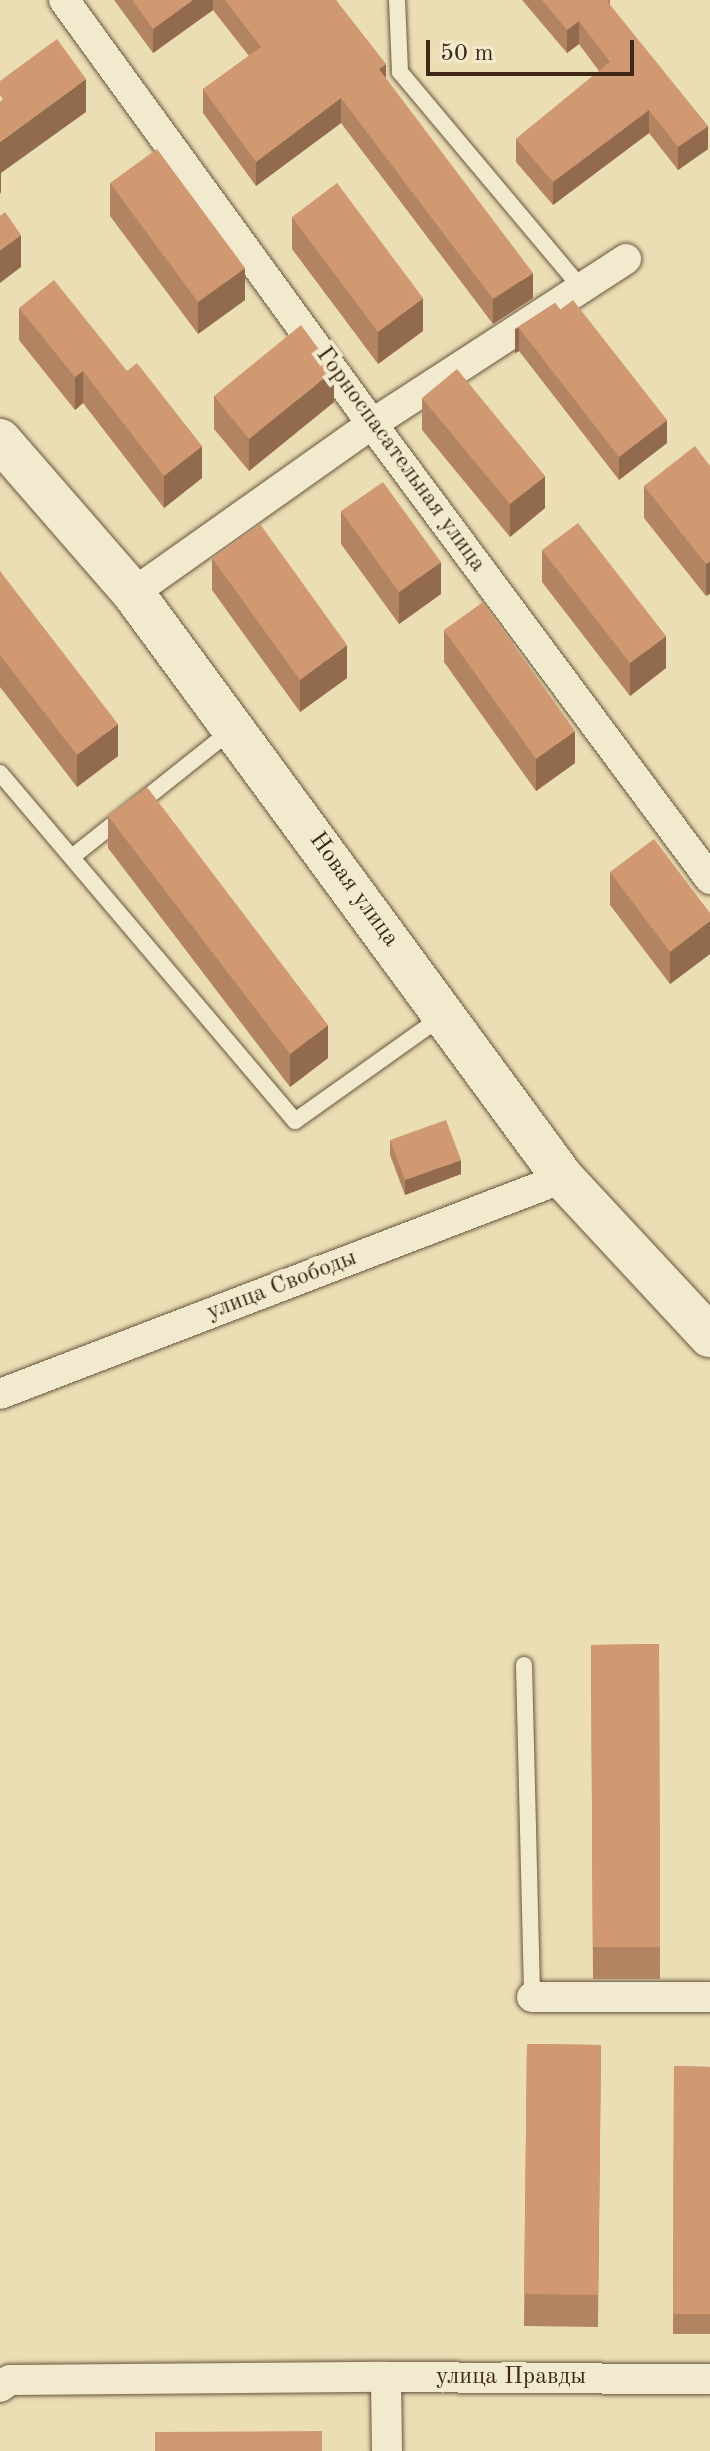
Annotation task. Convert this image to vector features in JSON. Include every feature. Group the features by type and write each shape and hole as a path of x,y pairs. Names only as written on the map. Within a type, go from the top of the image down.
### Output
{"main road":[{"name":"Новая улица","path":"0,440 133,593 563,1178 710,1336"}],"street":[{"name":"Горноспасательная улица","path":"64,0 372,424 710,879"},
{"path":"133,593 372,424 626,259"},
{"name":"улица Свободы","path":"0,1394 563,1178"},
{"path":"532,1997 710,1997"},
{"path":"386,2377 387,2451"},
{"name":"улица Правды","path":"0,2387 10,2380 386,2377 710,2379"}],"lane":[{"path":"397,0 400,72 581,288"},
{"path":"72,857 235,728"},
{"path":"0,773 295,1121 444,1015"},
{"path":"524,1665 532,1997"}],"building":[{"path":"132,0 193,0 153,29"},
{"path":"225,0 336,0 386,64 379,69 533,273 493,299 341,98 256,162 203,89 261,47"},
{"path":"542,0 608,0 708,126 678,147 649,110 553,182 516,139 610,62 579,21 567,30"},
{"path":"57,39 86,79 0,142 0,102 3,99 0,81"},
{"path":"157,149 245,268 198,302 110,183"},
{"path":"337,183 423,298 378,332 292,217"},
{"path":"5,212 21,235 0,250 0,216"},
{"path":"54,280 127,371 137,363 202,446 164,476 83,371 75,377 19,308"},
{"path":"573,300 667,420 619,457 519,328 515,329 555,303 560,310"},
{"path":"301,325 334,370 249,439 214,396"},
{"path":"457,369 545,476 510,504 422,398"},
{"path":"695,446 710,466 710,561 706,564 644,486"},
{"path":"383,482 441,562 399,592 341,511"},
{"path":"578,523 666,636 630,663 542,550"},
{"path":"260,524 347,645 300,680 212,558"},
{"path":"0,571 118,724 77,755 0,655"},
{"path":"483,602 575,731 536,759 444,630"},
{"path":"147,787 328,1025 290,1054 108,816"},
{"path":"654,839 710,913 710,921 670,952 610,872"},
{"path":"446,1120 461,1160 405,1180 390,1140"},
{"path":"659,1644 660,1947 593,1947 591,1645"},
{"path":"527,2044 601,2045 598,2295 524,2294"},
{"path":"674,2066 710,2067 710,2314 673,2314"},
{"path":"322,2431 322,2451 155,2451 155,2432"}]}
